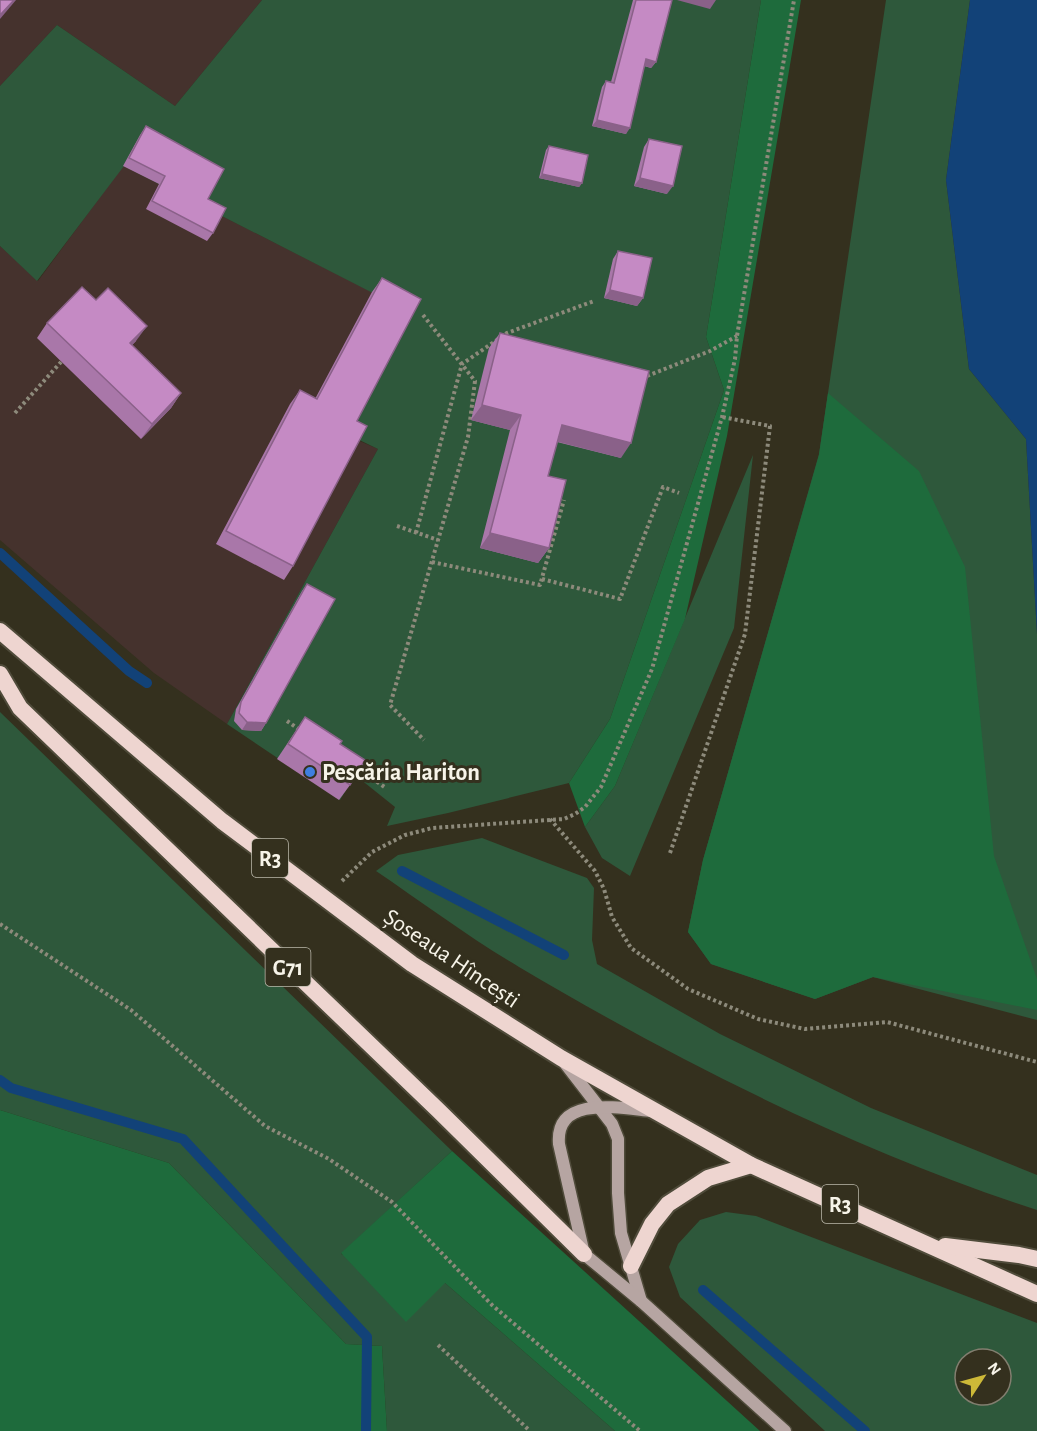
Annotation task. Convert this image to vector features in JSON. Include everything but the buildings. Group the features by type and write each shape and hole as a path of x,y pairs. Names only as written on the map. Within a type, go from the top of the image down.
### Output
{"highway":[{"name":"Șoseaua Hîncești","path":"0,631 222,821 412,964 561,1058 751,1165 1037,1294"},
{"name":"G71","path":"0,674 20,708 438,1110 584,1254"},
{"path":"631,1266 652,1224 668,1204 708,1178 751,1165"},
{"name":"Șoseaua Hîncești","path":"930,1244 1037,1259"}],"main road":[{"path":"561,1058 612,1124 618,1139 621,1233 641,1301"},
{"path":"584,1254 562,1163 558,1132 562,1122 572,1114 599,1106 655,1111"},
{"name":"G71","path":"584,1254 641,1301 785,1431"}],"path":[{"path":"324,898 372,852 405,835 432,828 564,819 585,807 601,787 652,669 722,417 735,359 794,0"},
{"path":"416,533 462,364 507,333 594,302"},
{"path":"423,315 475,381 468,437 390,705 424,740"},
{"path":"647,376 710,351 737,336"},
{"path":"15,413 61,362"},
{"path":"670,853 745,634 770,426 722,417"},
{"path":"542,579 620,599 663,487 679,493"},
{"path":"432,562 540,585 564,500"},
{"path":"396,526 438,540"},
{"path":"287,721 307,735"},
{"path":"356,768 386,788"},
{"path":"550,819 595,872 604,889 612,917 631,948 688,989 758,1018 805,1029 887,1022 1037,1062"},
{"path":"0,924 131,1010 266,1126 328,1159 392,1202 492,1305 640,1431"},
{"path":"438,1345 530,1431"}],"shaded area":[{"path":"0,0 262,0 175,106 57,25 0,86"},
{"path":"123,166 372,292 357,440 378,449 227,724 154,673 0,540 0,246 38,281"}],"green space":[{"path":"262,0 761,0 706,337 724,390 610,719 569,783 387,826 395,807 355,775 340,800 227,724 378,449 347,434 412,313 124,166 37,281 0,246 0,86 57,25 175,106"},
{"path":"761,0 801,0 727,436 685,619 615,786 585,827 569,783 610,719 724,390 706,337"},
{"path":"886,0 970,0 946,180 969,369 1026,439 1037,634 1037,1020 873,977 815,999 711,964 688,932 703,860 819,454"},
{"path":"828,393 919,471 965,567 994,856 1037,979 1037,1010 873,977 815,999 711,964 688,932 703,860 819,455"},
{"path":"753,455 734,628 630,876 602,858 585,827 615,786"},
{"path":"0,712 452,1151 341,1254 445,1283 615,1431 387,1431 382,1346 346,1344 169,1163 0,1110"},
{"path":"482,838 587,878 594,888 592,940 597,964 720,1034 871,1108 1037,1175 1037,1210 903,1161 837,1133 707,1071 519,967 376,871 398,855"},
{"path":"0,1110 169,1163 346,1344 382,1346 387,1431 0,1431"},
{"path":"452,1151 760,1431 615,1431 445,1283 406,1322 341,1253"},
{"path":"726,1212 756,1216 1037,1323 1037,1431 825,1431 680,1297 669,1267 678,1244 700,1220"}],"water":[{"path":"970,0 1037,0 1037,634 1026,439 969,369 946,180"}],"waterway":[{"path":"0,553 129,671 147,683"},
{"path":"402,871 564,955"},
{"path":"0,1080 11,1088 183,1139 367,1337 366,1431"},
{"path":"703,1290 865,1431"}],"place":[{"name":"Pescăria Hariton","path":"310,772"}]}
